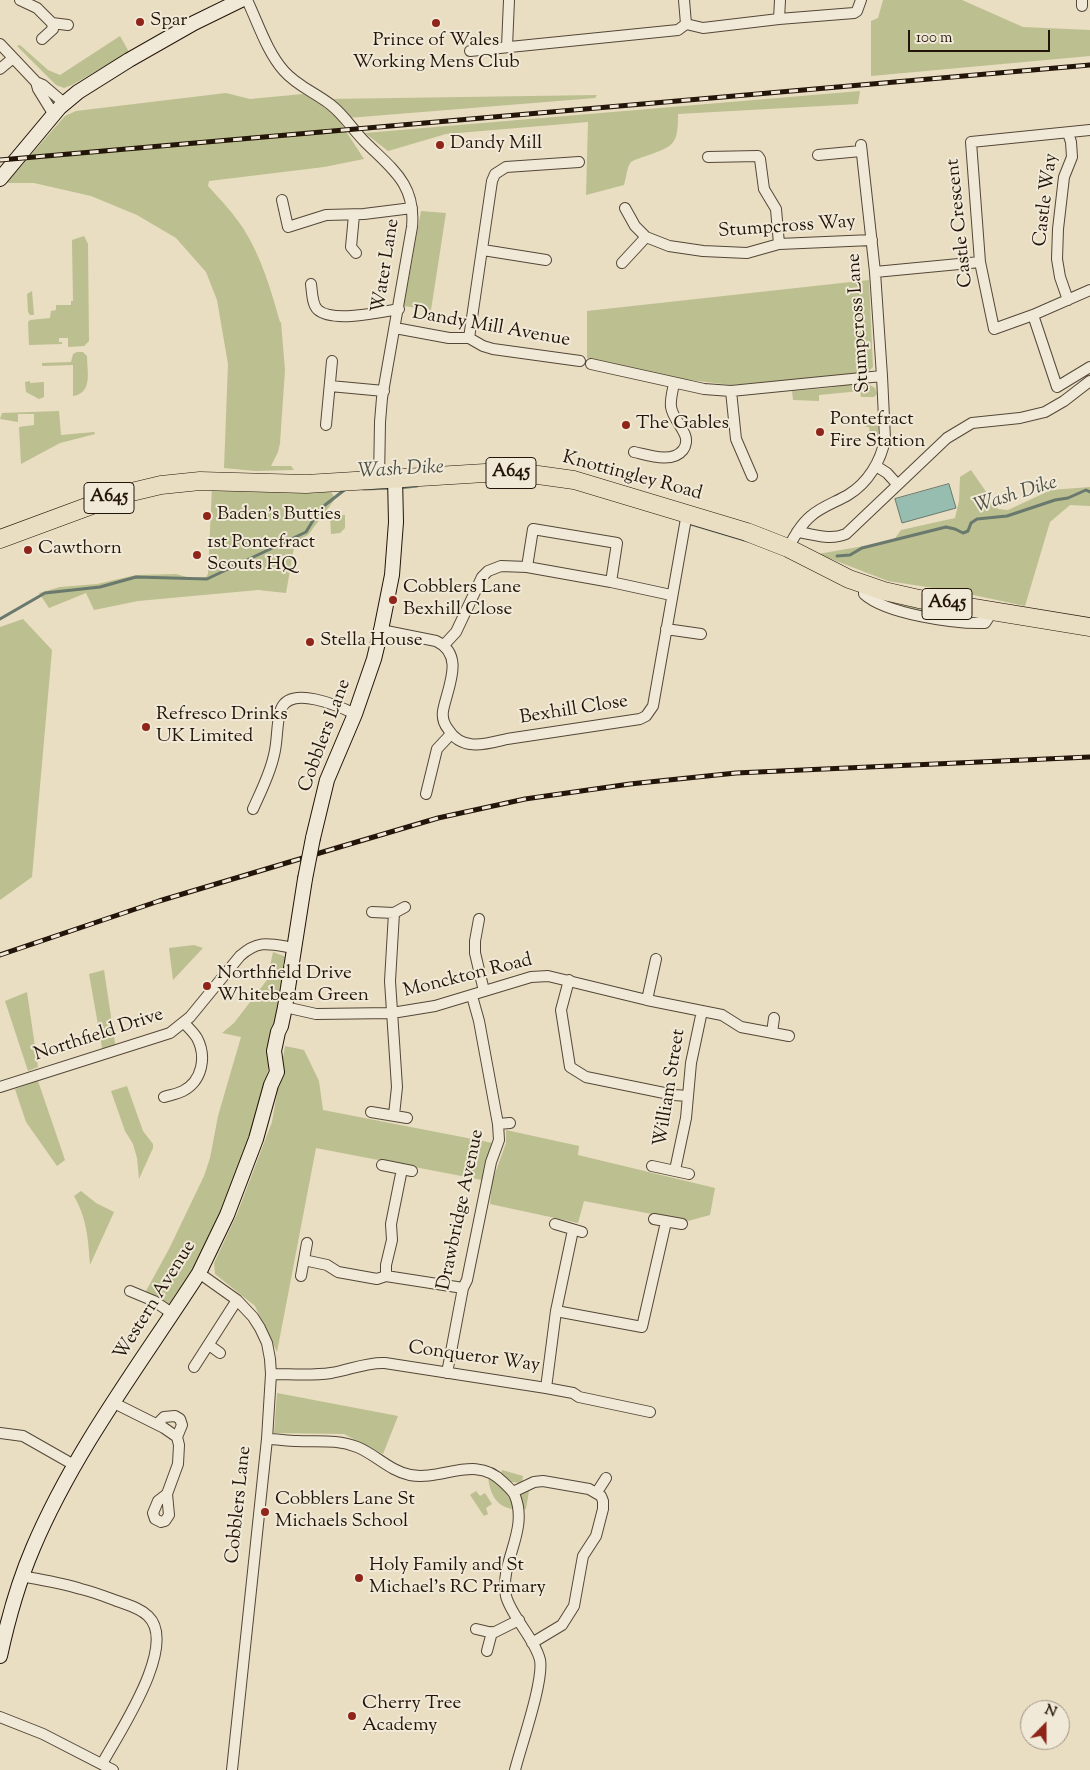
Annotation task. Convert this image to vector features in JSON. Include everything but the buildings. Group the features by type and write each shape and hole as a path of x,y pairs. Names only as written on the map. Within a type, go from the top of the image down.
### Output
{"highway":[{"name":"Knottingley Road","path":"0,540 118,494 161,485 200,481 391,484 515,473 557,477 685,520 747,532 788,548 864,585 919,599 1090,628"}],"street":[{"path":"20,0 37,8 52,23 53,29 42,39"},
{"path":"0,179 54,114 78,92 194,23 240,0"},
{"name":"Water Lane","path":"240,0 284,71 332,105 364,141 391,166 407,188 412,208 412,227 380,422 391,484"},
{"path":"507,48 509,0"},
{"path":"684,0 686,24"},
{"path":"779,19 780,0"},
{"path":"686,24 703,28 854,13 857,11 861,0"},
{"path":"52,23 68,25"},
{"path":"470,51 678,30 686,24"},
{"path":"0,44 36,82 38,89 54,114"},
{"path":"0,69 12,58"},
{"path":"36,82 43,84 64,103"},
{"name":"Castle Crescent","path":"1033,315 994,329 980,262 971,142 1090,130"},
{"name":"Castle Way","path":"1068,133 1072,157 1064,177 1058,229 1057,259 1060,277 1068,300"},
{"name":"Stumpcross Lane","path":"788,548 797,532 812,515 850,494 857,488 876,466 885,439 875,272 861,148 818,156"},
{"path":"708,157 758,156 764,189 776,209 779,244"},
{"path":"470,338 492,181 495,174 506,167 579,162"},
{"path":"282,200 288,227 326,215 354,215 412,208"},
{"name":"Stumpcross Way","path":"626,208 635,226 646,236 669,246 718,252 747,253 779,244 872,240"},
{"path":"354,215 351,247 356,252"},
{"path":"622,263 646,236"},
{"path":"483,250 546,260"},
{"path":"875,272 980,262"},
{"path":"311,284 315,305 318,310 327,314 355,316 398,309"},
{"path":"1090,290 1033,315 1057,387 1090,368"},
{"name":"Dandy Mill Avenue","path":"395,328 449,338 470,338 483,346 493,349 580,361"},
{"path":"326,424 332,360"},
{"path":"591,364 704,389 731,391 882,376"},
{"path":"797,532 827,538 846,534 947,438 972,424 1020,418 1045,412 1064,401 1090,381"},
{"path":"634,452 665,457 679,454 684,449 686,443 685,435 674,416 671,406 674,383"},
{"path":"330,386 384,391"},
{"path":"731,391 736,439 752,476"},
{"path":"876,466 887,473 897,484"},
{"name":"Cobblers Lane","path":"294,948 313,838 327,780 355,714 374,659 381,630 392,575 396,522 391,484"},
{"name":"Bexhill Close","path":"451,734 458,740 476,746 508,739 640,719 646,716 652,706 685,520"},
{"path":"527,567 533,529 617,543 611,582"},
{"path":"444,645 456,632 482,576 488,571 501,566 527,567 611,582 671,596"},
{"path":"666,629 701,634"},
{"path":"381,630 436,641 444,645 449,651 452,660 451,686 443,712 443,720 451,734 437,748 426,794"},
{"path":"253,809 267,778 274,754 281,709 285,702 298,698 327,702 355,714"},
{"path":"372,912 394,913 405,907"},
{"path":"394,913 390,981 397,1087 394,1115"},
{"path":"479,919 475,953 484,991"},
{"name":"Northfield Drive","path":"0,1086 170,1033 184,1023 240,956 250,947 259,944 294,948"},
{"name":"Western Avenue","path":"0,1656 9,1615 22,1576 50,1511 74,1465 199,1273 227,1215 256,1139 271,1085 277,1072 274,1051 278,1032 282,1026 294,948"},
{"path":"646,1000 656,959"},
{"name":"Monckton Road","path":"285,1008 316,1014 392,1013 435,1006 531,978 548,976 646,1000 722,1015 741,1027 789,1036"},
{"path":"569,980 561,1010 570,1066 586,1077 674,1095 688,1096"},
{"name":"Drawbridge Avenue","path":"448,1373 463,1288 467,1280 490,1162 499,1140 498,1124 479,1022 472,996"},
{"name":"William Street","path":"675,1170 686,1118 691,1063 702,1011"},
{"path":"772,1033 774,1018"},
{"path":"164,1097 183,1091 190,1085 201,1069 202,1051 197,1038 184,1023"},
{"path":"371,1112 407,1118"},
{"path":"498,1124 510,1123"},
{"path":"382,1165 407,1170 392,1224 392,1240 386,1265 386,1276"},
{"path":"652,1166 689,1174"},
{"path":"654,1219 682,1224"},
{"path":"556,1311 642,1327 666,1222"},
{"name":"Conqueror Way","path":"271,1374 307,1375 332,1373 373,1362 546,1388 556,1311 577,1231 555,1224"},
{"path":"301,1276 307,1243"},
{"path":"304,1260 327,1265 338,1272 377,1280 386,1276 463,1288"},
{"name":"Cobblers Lane","path":"199,1273 237,1300 253,1317 267,1343 271,1374 267,1439 232,1770"},
{"path":"130,1291 154,1300 173,1314"},
{"path":"194,1366 237,1300"},
{"path":"209,1345 220,1353"},
{"path":"546,1388 650,1412"},
{"path":"114,1403 157,1424 177,1437"},
{"path":"157,1424 164,1416 170,1415 180,1419 182,1425 177,1437 179,1445 178,1464 167,1494"},
{"path":"0,1433 23,1436 74,1465"},
{"path":"267,1439 337,1442 358,1447 385,1464 409,1475 427,1476 456,1470 484,1469 497,1476 513,1492 519,1515 517,1533 506,1579 506,1597 540,1660 539,1680 515,1770"},
{"path":"597,1492 606,1478"},
{"path":"513,1492 538,1481 589,1488 597,1492 603,1501 604,1509 596,1536 583,1556 574,1606 562,1625 532,1644"},
{"path":"22,1576 82,1589 126,1604 148,1615 155,1625 157,1650 142,1691 102,1764"},
{"path":"476,1628 494,1633 519,1620"},
{"path":"487,1651 492,1632"},
{"path":"0,1717 43,1734 113,1770"}],"green space":[{"path":"883,0 962,0 1023,27 1090,30 1090,56 871,76 871,21 878,18"},
{"path":"120,36 129,52 64,88 56,85 17,46 20,45 48,70 60,75"},
{"path":"860,91 858,104 678,114 676,138 669,146 631,162 624,185 586,195 588,122 446,134 388,151 365,133"},
{"path":"226,93 250,99 303,94 314,99 338,119 364,159 324,167 209,181 208,186 235,217 255,250 281,322 285,370 280,443 271,466 291,466 294,470 255,471 224,468 228,364 217,300 206,272 176,238 137,215 91,196 34,183 6,183 65,116 76,111"},
{"path":"597,95 595,98 348,118 341,107 330,99"},
{"path":"421,211 446,213 431,310 404,306"},
{"path":"84,236 88,244 89,341 84,346 68,347 68,338 59,338 59,342 62,342 62,344 29,345 28,322 30,320 50,318 51,311 56,310 56,305 71,305 71,301 73,301 72,240"},
{"path":"869,280 873,367 867,373 731,385 682,379 587,358 587,311"},
{"path":"32,291 34,315 30,315 28,312 27,294"},
{"path":"83,352 87,356 88,381 84,391 73,396 73,365 42,366 42,363 71,362 73,354"},
{"path":"30,381 30,383 44,382 44,397 39,399 26,392 25,382"},
{"path":"868,384 875,388 877,394 874,397 861,397 860,391 819,395 819,401 793,400 792,391"},
{"path":"59,411 61,435 94,432 95,434 60,443 21,464 19,427 34,425 34,414 18,414 18,422 0,419 2,413"},
{"path":"870,416 878,419 878,440 868,441 869,427 866,427 864,417"},
{"path":"971,470 998,509 1008,510 1051,490 1090,487 1090,506 1070,505 1050,522 1025,606 959,592 888,581 818,554 893,541 901,530 955,518 959,501 960,477"},
{"path":"212,487 331,491 335,499 308,535 295,542 286,593 258,590 138,601 94,610 86,593 49,608 39,593 60,587 97,584 136,575 176,574 190,578 206,577 208,574"},
{"path":"345,515 345,528 340,533 331,534 330,516"},
{"path":"882,600 983,615 978,618 942,614"},
{"path":"23,619 52,650 32,877 0,900 0,627"},
{"path":"194,945 203,948 173,980 169,948"},
{"path":"273,952 286,957 268,1071 260,1105 236,1180 197,1265 169,1304 161,1302 146,1291 169,1249 204,1176 210,1158 218,1116 241,1037 222,1033 234,1023 267,980"},
{"path":"104,970 116,1050 103,1053 89,974"},
{"path":"27,992 38,1067 28,1071 5,1001"},
{"path":"285,1046 304,1050 319,1081 323,1110 493,1143 484,1166 482,1180 316,1148 277,1352 255,1306 215,1274 214,1263 237,1214 272,1122"},
{"path":"38,1081 65,1160 57,1166 26,1122 15,1089"},
{"path":"127,1086 143,1131 153,1144 139,1179 137,1158 133,1144 125,1131 111,1091"},
{"path":"506,1130 579,1146 578,1155 715,1188 710,1215 688,1221 584,1201 578,1223 490,1204 492,1182 506,1143"},
{"path":"81,1191 96,1203 114,1212 90,1265 84,1221 74,1196"},
{"path":"277,1393 398,1416 383,1454 344,1434 274,1433"},
{"path":"502,1470 523,1476 522,1483 511,1482 501,1473"},
{"path":"488,1475 505,1489 513,1509 497,1502 490,1487"},
{"path":"528,1489 526,1509 523,1509 520,1495"},
{"path":"476,1491 480,1496 485,1493 492,1504 486,1508 488,1514 484,1516 470,1495"}],"water":[{"path":"949,484 956,508 902,523 895,499"}],"waterway":[{"name":"Wash Dike","path":"398,488 417,486"},
{"name":"Wash Dike","path":"0,619 45,593 100,587 136,577 207,579 306,532 325,505 347,488"},
{"name":"Wash Dike","path":"363,489 392,488"},
{"name":"Wash Dike","path":"837,556 850,555 862,548 946,527 963,533 968,531 971,523 977,519 1007,516 1055,500 1068,498 1086,490 1090,492"},
{"name":"Wash Dike","path":"691,524 748,541"}],"railway":[{"path":"0,160 1090,65"},
{"path":"0,955 159,901 343,846 438,818 525,799 630,784 736,773 1090,757"}],"place":[{"name":"Spar","path":"140,22"},
{"name":"Prince of Wales Working Mens Club","path":"436,23"},
{"name":"Dandy Mill","path":"440,145"},
{"name":"The Gables","path":"626,425"},
{"name":"Pontefract Fire Station","path":"820,432"},
{"name":"Baden's Butties","path":"207,516"},
{"name":"Cawthorn","path":"28,550"},
{"name":"1st Pontefract Scouts HQ","path":"197,555"},
{"name":"Cobblers Lane Bexhill Close","path":"393,600"},
{"name":"Stella House","path":"310,642"},
{"name":"Refresco Drinks UK Limited","path":"146,727"},
{"name":"Northfield Drive Whitebeam Green","path":"207,986"},
{"name":"Cobblers Lane St Michaels School","path":"265,1512"},
{"name":"Holy Family and St Michael's RC Primary","path":"359,1578"},
{"name":"Cherry Tree Academy","path":"352,1716"}]}
